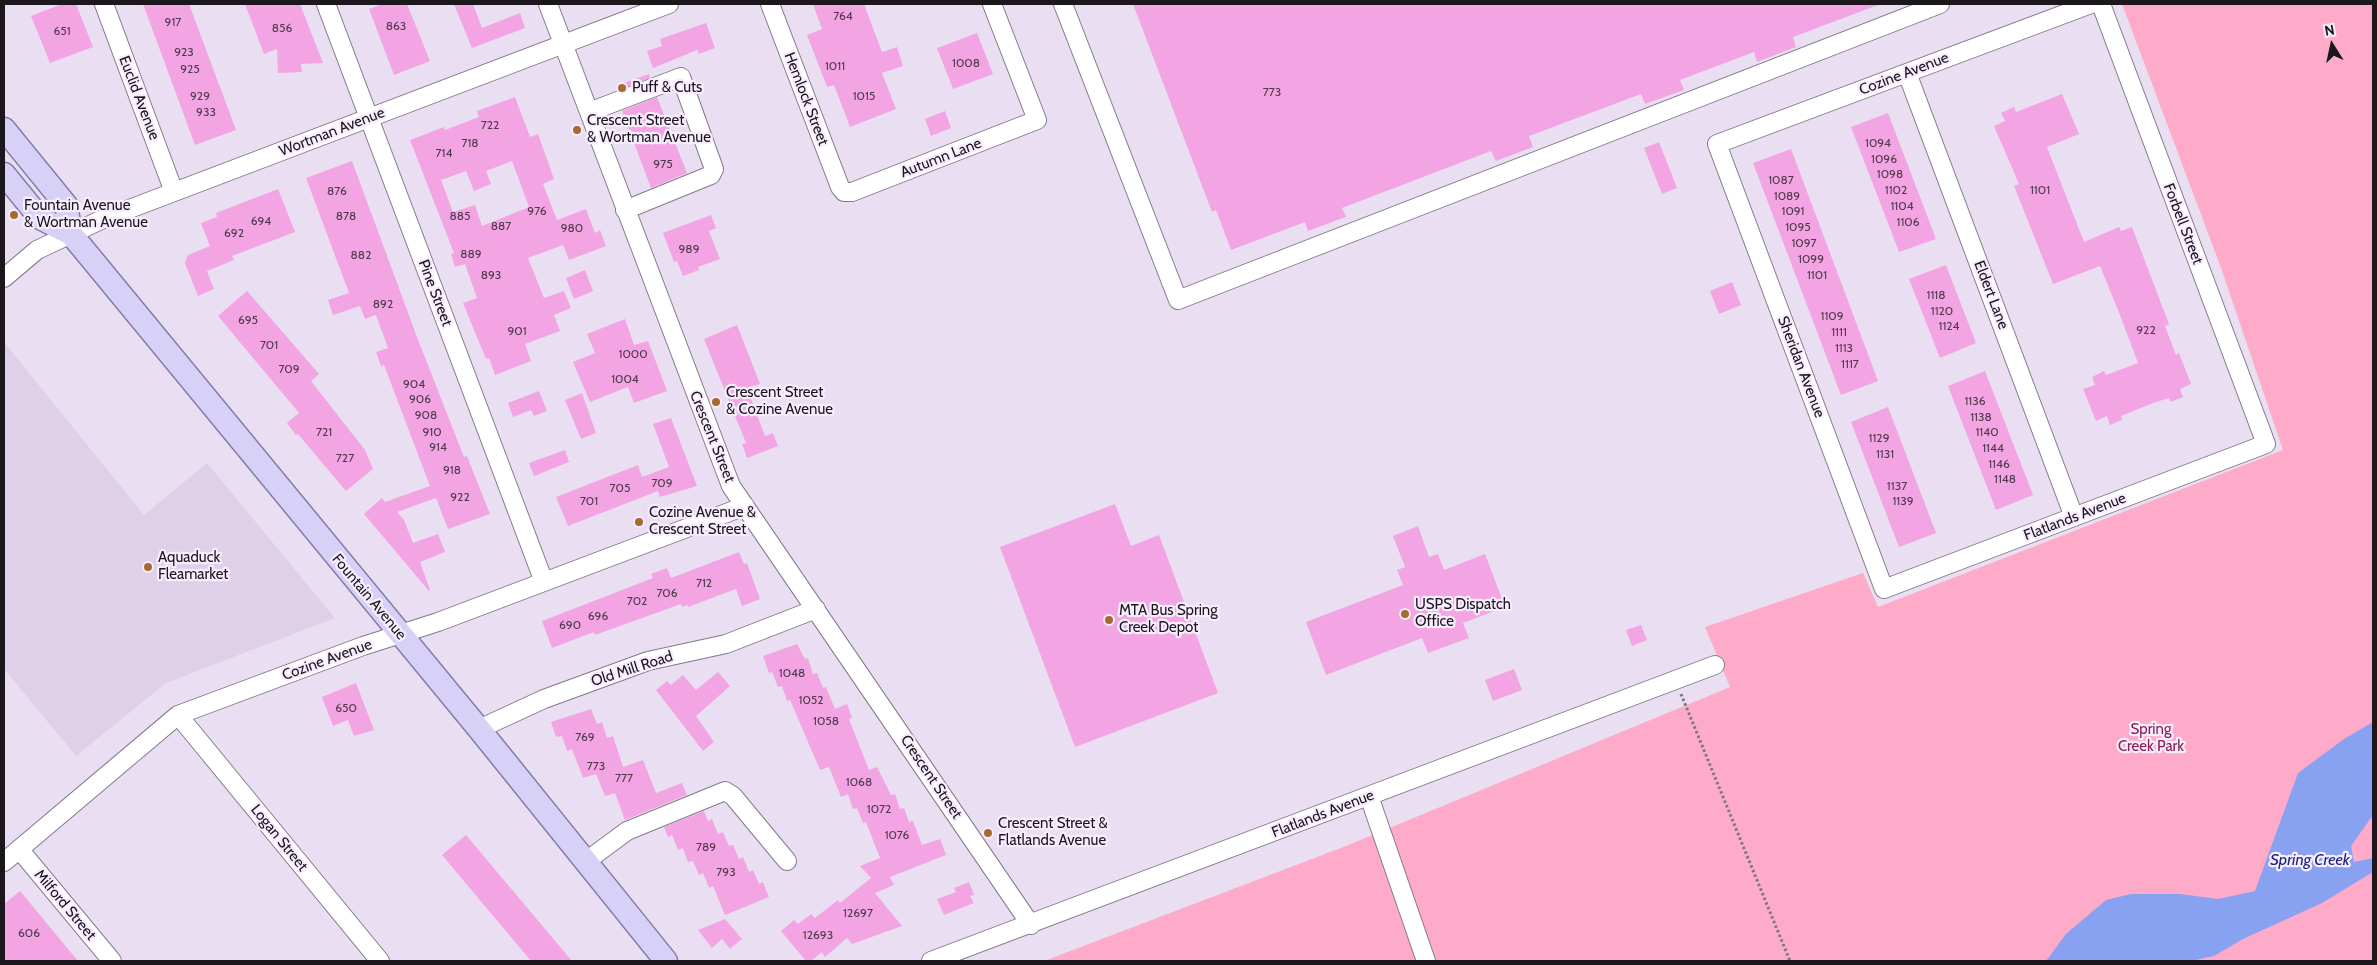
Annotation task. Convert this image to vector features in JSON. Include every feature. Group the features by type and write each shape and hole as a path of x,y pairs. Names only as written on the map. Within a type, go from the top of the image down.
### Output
{"main road":[{"name":"Fountain Avenue","path":"4,129 66,205 71,234"},
{"name":"Fountain Avenue","path":"4,174 40,218 71,234 479,729 666,961"}],"street":[{"name":"Euclid Avenue","path":"104,4 174,192"},
{"name":"Pine Street","path":"326,4 544,582"},
{"name":"Crescent Street","path":"548,4 731,486 1031,925"},
{"name":"Wortman Avenue","path":"4,278 37,250 103,219 669,4"},
{"name":"Hemlock Street","path":"770,4 840,187 844,192"},
{"name":"Autumn Lane","path":"844,192 852,192 1037,120 992,4"},
{"path":"1063,4 1178,300 1935,5"},
{"name":"Cozine Avenue","path":"1717,144 2090,4"},
{"name":"Forbell Street","path":"2101,4 2266,444"},
{"name":"Eldert Lane","path":"1907,73 2074,517"},
{"path":"589,112 681,76 714,169 711,175 626,210"},
{"name":"Sheridan Avenue","path":"1717,144 1884,589"},
{"name":"Flatlands Avenue","path":"1884,589 2266,444"},
{"name":"Cozine Avenue","path":"4,862 178,715 438,622 745,506"},
{"name":"Old Mill Road","path":"479,729 544,699 639,664 726,644 816,609"},
{"name":"Flatlands Avenue","path":"931,961 1031,925 1715,665"},
{"name":"Logan Street","path":"178,715 380,961"},
{"path":"585,862 627,831 725,791 733,796 787,861"},
{"path":"1369,796 1426,961"},
{"name":"Milford Street","path":"19,849 112,961"}],"path":[{"path":"1675,680 1790,961"}],"shaded area":[{"name":"Aquaduck Fleamarket","path":"4,342 144,515 207,463 335,618 166,683 76,756 4,669"}],"green space":[{"name":"Spring Creek Park","path":"2122,4 2373,4 2373,961 1044,961 1346,846 1730,687 1705,627 1863,573 1878,607 2283,450 2220,265"}],"water":[{"name":"Spring Creek","path":"2373,722 2373,815 2351,846 2354,862 2373,858 2373,872 2322,903 2243,939 2214,956 2191,961 2046,961 2066,934 2106,900 2131,894 2180,894 2218,899 2255,891 2298,773 2344,739"}],"building":[{"path":"62,4 76,4 93,47 50,63 31,16"},
{"path":"143,4 189,4 236,130 195,145"},
{"path":"245,4 300,4 323,63 301,64 302,72 278,73 277,49 264,54"},
{"path":"383,4 407,4 430,61 394,75 369,9"},
{"path":"454,4 473,4 482,28 520,13 525,28 472,48"},
{"path":"813,4 864,4 882,52 897,47 903,66 882,73 896,109 850,127 834,85 827,87 807,35 822,29"},
{"path":"1133,4 1878,5 1793,37 1796,47 1757,62 1754,52 1680,80 1684,90 1645,104 1641,94 1529,136 1533,147 1496,161 1491,151 1342,208 1346,217 1308,231 1305,222 1231,250 1216,210 1212,212"},
{"path":"706,23 715,48 699,54 697,50 653,68 647,51 662,46 660,39"},
{"path":"977,33 993,74 953,89 937,48"},
{"path":"649,74 650,78 620,89 618,85"},
{"path":"2062,94 2079,134 2047,147 2084,242 2119,227 2121,231 2132,227 2169,324 2165,326 2176,355 2179,353 2191,384 2180,389 2183,397 2171,402 2169,398 2153,403 2121,416 2122,420 2110,425 2107,416 2096,421 2083,389 2095,385 2092,377 2104,371 2106,375 2138,363 2120,315 2100,266 2053,284 2014,186 2019,184 1994,126 2005,121 2001,113 2014,107 2016,112"},
{"path":"515,97 530,137 538,134 554,179 543,184 557,220 586,209 595,233 600,230 606,246 569,260 563,245 528,258 544,298 564,291 571,308 554,315 560,331 525,344 531,361 495,375 489,358 486,359 463,303 477,298 465,264 455,267 451,254 454,253 410,140 444,127 445,130 479,117 477,111","holes":["512,161 529,207 482,226 475,205 453,212 441,180 466,171 474,191 491,184 486,171"]},
{"path":"657,97 687,173 651,188 622,111"},
{"path":"945,111 951,128 931,136 925,119"},
{"path":"1888,113 1936,239 1899,252 1851,127"},
{"path":"1659,142 1677,188 1662,194 1644,148"},
{"path":"1791,149 1878,381 1841,395 1753,163"},
{"path":"352,161 417,337 464,457 467,456 490,514 448,529 436,498 397,512 404,520 413,543 438,534 445,552 420,562 429,591 364,514 382,498 385,502 430,486 384,365 381,366 376,352 388,348 376,315 365,319 360,306 333,315 328,300 349,293 306,178"},
{"path":"278,189 295,232 232,256 234,260 207,271 214,289 198,296 185,263 188,255 210,246 201,223 217,217 216,213"},
{"path":"711,215 716,228 709,231 720,259 698,267 699,270 683,276 677,261 674,262 663,233"},
{"path":"1946,265 1976,343 1940,358 1909,279"},
{"path":"585,270 593,291 574,299 566,278"},
{"path":"1732,282 1741,305 1719,314 1710,291"},
{"path":"247,291 319,374 311,381 365,450 373,469 346,491 287,423 299,413 218,316"},
{"path":"625,319 634,345 648,341 667,391 634,403 628,387 590,402 573,362 595,353 587,334"},
{"path":"737,325 760,384 747,388 765,436 773,433 778,446 747,458 742,444 746,443 704,339"},
{"path":"1985,371 2033,495 1996,510 1948,386"},
{"path":"539,391 547,411 534,416 531,410 513,417 508,403"},
{"path":"582,393 596,433 581,439 565,400"},
{"path":"1888,407 1936,533 1899,547 1851,422"},
{"path":"671,418 697,486 660,497 658,491 568,526 556,497 638,465 642,477 669,467 653,424"},
{"path":"565,450 569,462 534,476 529,463"},
{"name":"MTA Bus Spring Creek Depot","path":"1115,504 1131,546 1159,535 1218,693 1075,747 1000,547"},
{"name":"USPS Dispatch Office","path":"1418,526 1429,557 1438,554 1444,570 1485,554 1505,607 1463,623 1469,638 1428,653 1422,638 1326,675 1306,622 1403,585 1397,570 1405,567 1393,536"},
{"path":"739,552 744,564 747,563 760,599 742,606 736,589 688,607 688,605 682,607 681,604 595,635 594,632 552,648 542,621 653,578 651,574 667,568 671,578"},
{"path":"1641,625 1647,640 1632,646 1626,630"},
{"path":"797,644 805,659 808,658 813,674 817,673 823,688 826,687 835,709 847,704 852,718 849,719 869,770 877,767 891,795 895,794 900,809 904,808 909,822 913,821 922,845 940,839 946,855 890,877 894,885 875,893 902,926 852,944 847,938 825,957 822,952 811,961 806,961 781,931 794,920 798,924 811,914 815,918 838,900 840,903 871,878 860,866 880,858 866,822 863,823 857,808 853,809 848,794 841,797 829,767 820,770 790,700 787,701 782,686 778,687 772,672 769,673 763,656"},
{"path":"1514,669 1522,690 1493,701 1485,680"},
{"path":"718,672 730,686 696,716 714,742 703,751 656,690 667,681 671,685 683,675 696,690"},
{"path":"356,683 374,730 354,736 348,720 333,726 322,697"},
{"path":"591,709 597,724 602,722 607,738 613,736 623,767 643,760 656,793 682,783 687,795 625,820 615,793 605,796 596,774 583,778 572,749 567,751 562,736 556,737 551,722"},
{"path":"704,811 708,821 712,819 718,834 723,832 729,846 733,845 739,859 743,857 749,872 753,870 759,884 763,882 769,897 725,915 713,886 709,888 703,873 699,875 693,861 688,862 683,848 678,850 672,835 668,837 664,827"},
{"path":"466,835 572,961 531,961 442,855"},
{"path":"969,882 974,895 970,896 974,903 944,915 937,899 956,892 954,888"},
{"path":"20,891 78,961 4,961 4,904"},
{"path":"725,919 742,939 730,949 722,939 712,948 698,930"}],"place":[{"name":"Puff & Cuts","path":"622,88"},
{"name":"Crescent Street & Wortman Avenue","path":"577,130"},
{"name":"Fountain Avenue & Wortman Avenue","path":"14,215"},
{"name":"Crescent Street & Cozine Avenue","path":"716,402"},
{"name":"Cozine Avenue & Crescent Street","path":"639,522"},
{"name":"Aquaduck Fleamarket","path":"148,567"},
{"name":"USPS Dispatch Office","path":"1405,614"},
{"name":"MTA Bus Spring Creek Depot","path":"1109,620"},
{"name":"Crescent Street & Flatlands Avenue","path":"988,833"}]}
